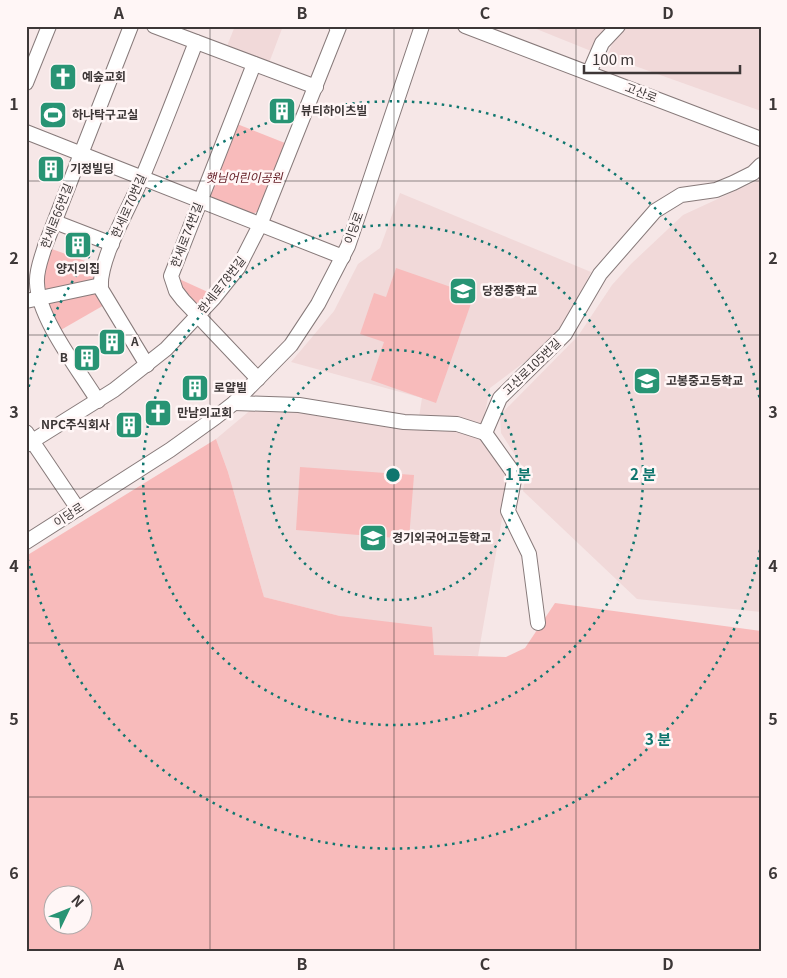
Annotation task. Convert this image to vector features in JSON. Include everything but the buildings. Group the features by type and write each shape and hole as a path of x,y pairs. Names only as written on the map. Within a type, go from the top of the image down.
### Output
{"street":[{"path":"26,84 49,26"},
{"name":"한세로66번길","path":"98,401 48,319 33,300 37,274 55,222 131,26"},
{"path":"154,26 316,88"},
{"name":"이당로","path":"26,542 170,450 234,403 291,345 318,304 343,257 422,26"},
{"name":"고산로","path":"465,26 484,30 761,140"},
{"path":"589,73 602,43 618,26"},
{"name":"한세로78번길","path":"28,440 98,401 147,365 166,349 197,317 238,268 260,225 316,88 338,27"},
{"name":"한세로70번길","path":"101,286 104,266 112,244 142,178 196,42"},
{"name":"한세로74번길","path":"254,64 171,276 176,291 197,317 258,379"},
{"path":"26,132 343,257"},
{"name":"고산로105번길","path":"485,433 500,398 566,334 600,274 655,211 681,195 716,190 734,183 753,173 761,165"},
{"path":"55,222 112,244"},
{"path":"33,300 101,286 147,365"},
{"path":"234,403 299,405 404,422 457,424 485,433 515,475 508,511 529,554 538,623"},
{"path":"28,440 78,509"}],"shaded area":[{"path":"235,26 283,26 269,63 227,46"},
{"path":"529,26 613,26 601,55"},
{"path":"620,26 761,26 761,111 607,56"},
{"name":"고봉중고등학교","path":"761,179 761,612 637,599 523,491 526,472 501,433 500,415 578,336 612,285 631,264 683,215"},
{"name":"당정중학교","path":"400,193 591,272 567,320 543,348 490,388 482,427 419,417 422,398 291,362 334,311 358,264 380,248"},
{"name":"경기외국어고등학교","path":"253,408 454,431 485,440 509,479 478,656 434,655 340,616 264,597 228,472 216,439"}],"green space":[{"name":"햇님어린이공원","path":"237,124 285,143 259,211 250,215 215,201 210,194"},
{"path":"49,248 99,266 106,304 59,331 50,318 40,275"},
{"path":"396,268 474,295 436,403 371,380 384,342 360,334 374,293 386,297"},
{"path":"177,278 210,293 193,309 182,295"},
{"path":"216,439 228,472 264,597 340,616 432,627 434,655 506,657 525,648 555,603 761,631 761,952 26,952 26,556"},
{"path":"300,467 414,475 409,539 296,530"}],"place":[{"name":"예숲교회","path":"63,77"},
{"name":"뷰티하이츠빌","path":"282,111"},
{"name":"하나탁구교실","path":"53,115"},
{"name":"기정빌딩","path":"51,169"},
{"name":"양지의집","path":"78,245"},
{"name":"당정중학교","path":"463,291"},
{"name":"A","path":"112,342"},
{"name":"B","path":"87,358"},
{"name":"고봉중고등학교","path":"647,381"},
{"name":"로얄빌","path":"195,388"},
{"name":"만남의교회","path":"158,413"},
{"name":"NPC주식회사","path":"129,425"},
{"name":"경기외국어고등학교","path":"373,538"}]}
